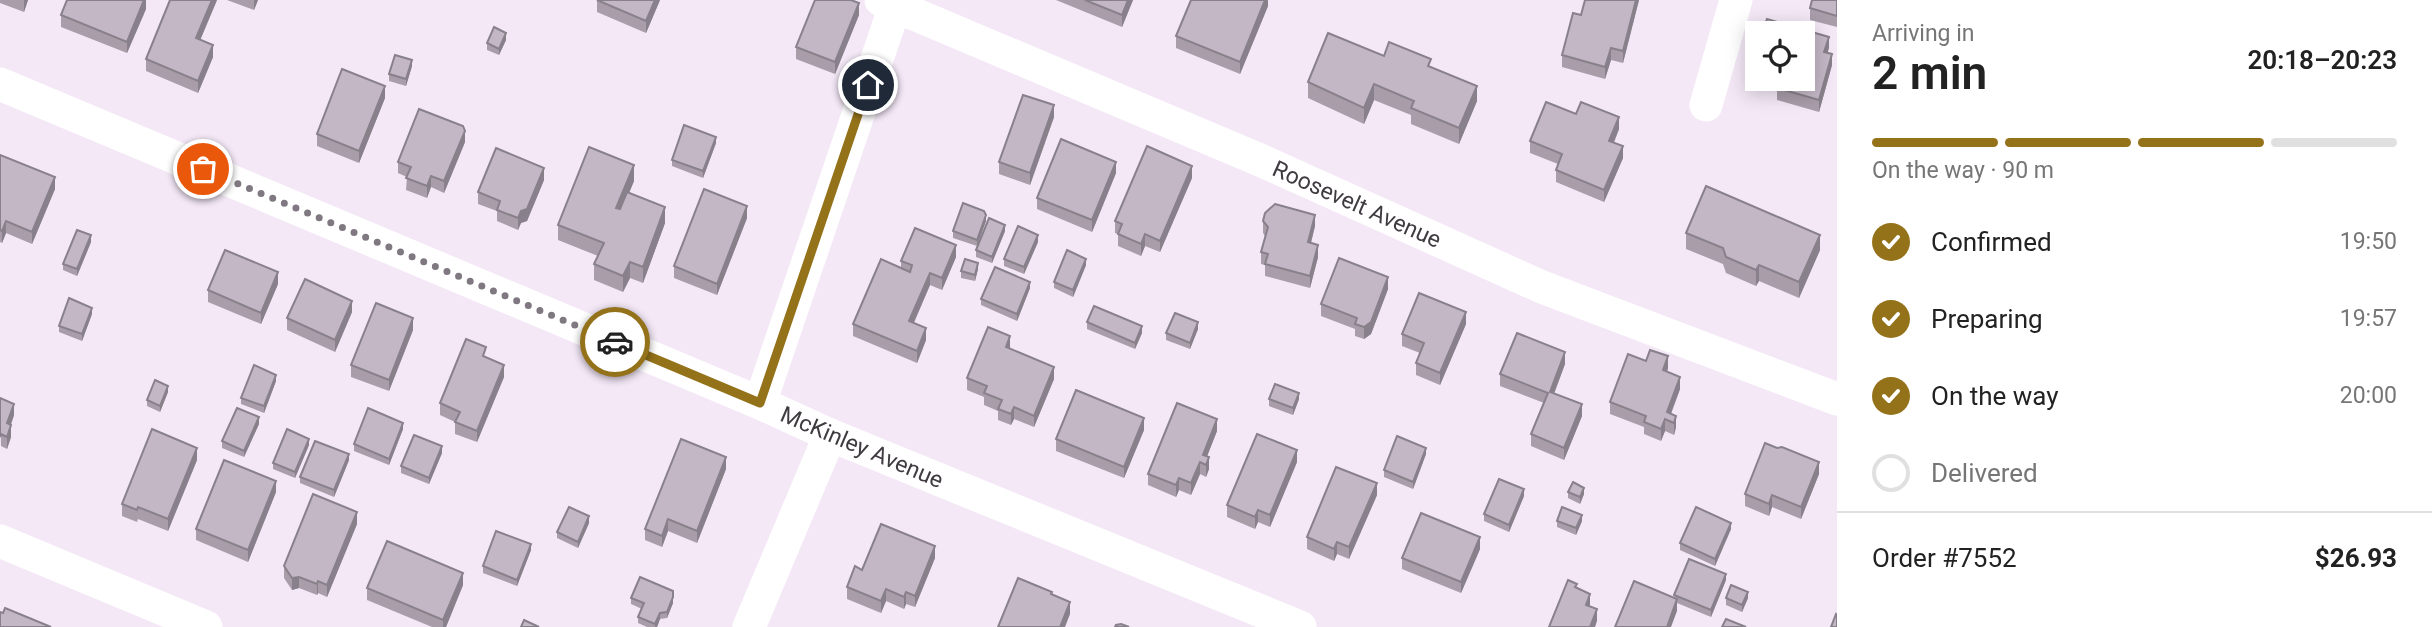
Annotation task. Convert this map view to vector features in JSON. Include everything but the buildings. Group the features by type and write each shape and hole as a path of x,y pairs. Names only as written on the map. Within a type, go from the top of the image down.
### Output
{"street":[{"path":"1706,105 1735,0"},
{"path":"760,403 888,3"},
{"name":"Roosevelt Avenue","path":"888,3 1260,160 1542,287 1837,399"},
{"name":"McKinley Avenue","path":"0,84 760,403 830,435 1300,627"},
{"path":"749,627 830,435"},
{"path":"0,541 206,627"}],"way so far":[{"path":"203,169 615,342"}],"route":[{"path":"615,342 760,403 868,85"}]}
